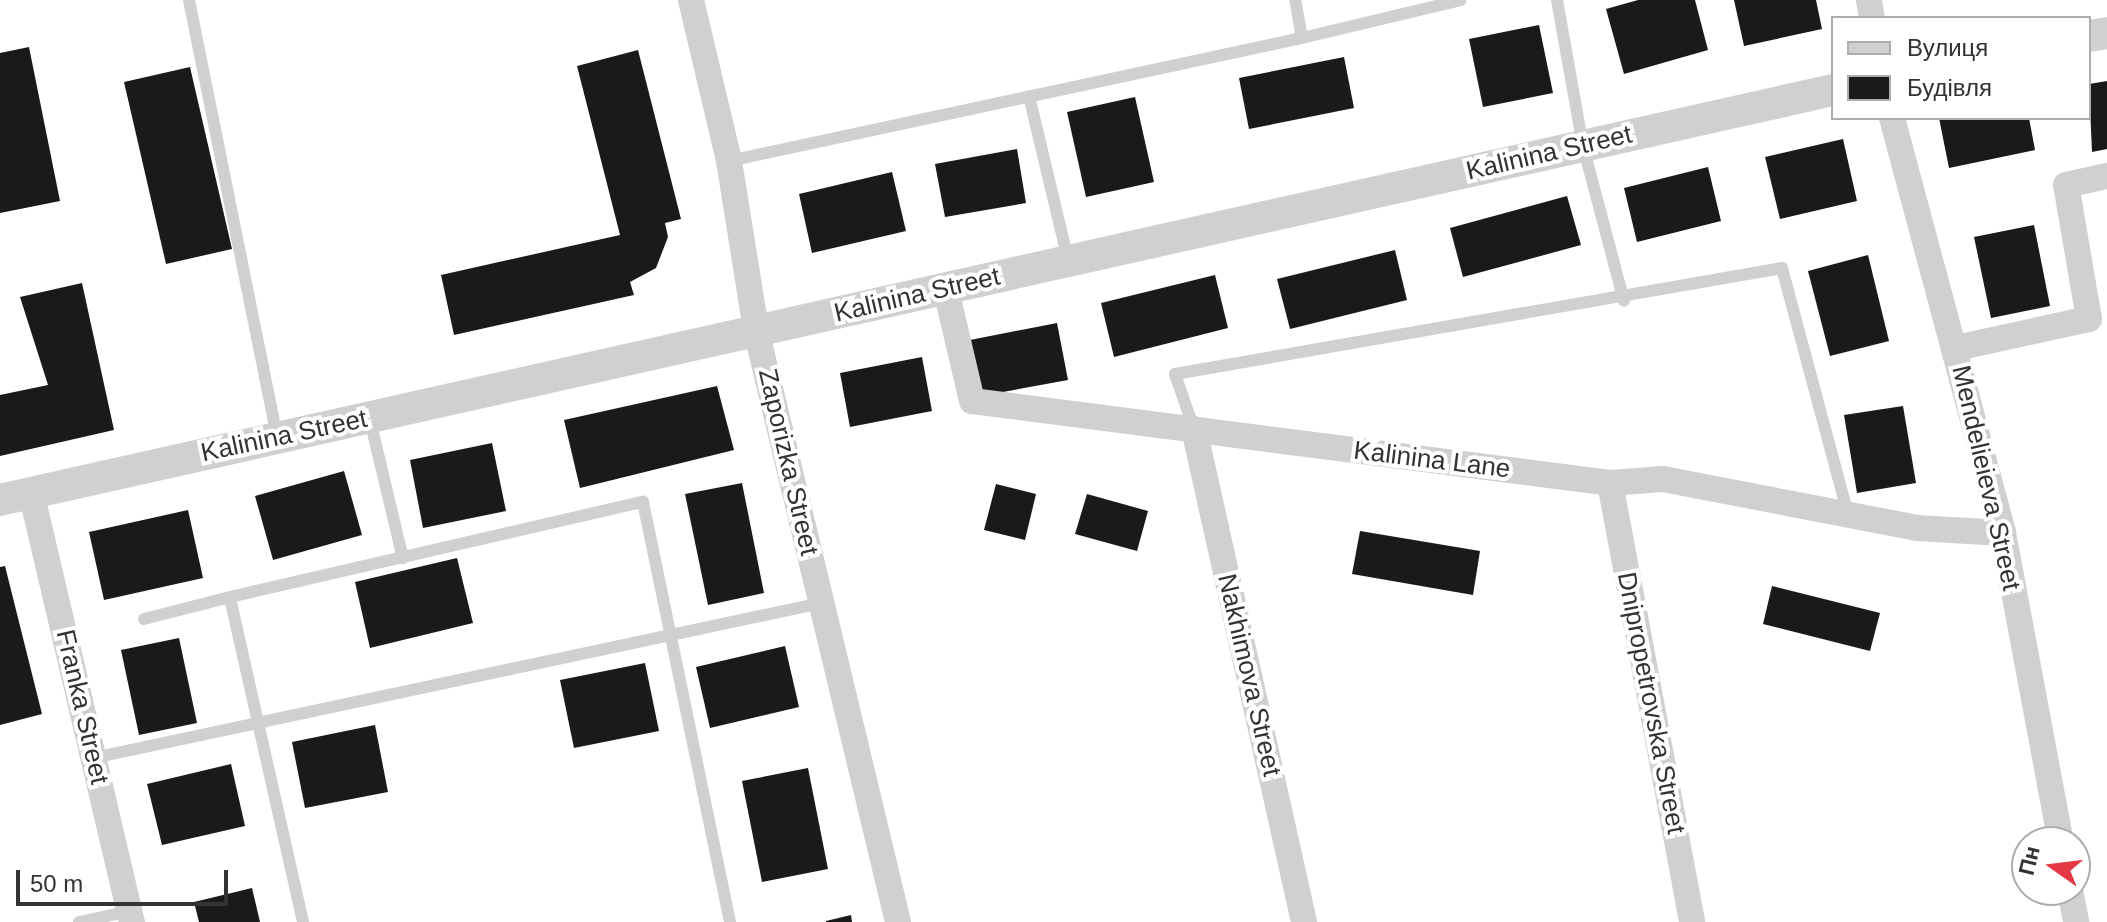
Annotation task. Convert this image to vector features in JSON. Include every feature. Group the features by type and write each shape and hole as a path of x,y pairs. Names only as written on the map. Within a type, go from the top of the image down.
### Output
{"street":[{"name":"Zaporizka Street","path":"691,0 729,161 756,330 898,922"},
{"name":"Kalinina Street","path":"0,500 1831,90"},
{"name":"Mendelieieva Street","path":"1893,120 2003,533 2058,826"},
{"path":"1956,348 2089,319 2066,185 2107,176"},
{"name":"Kalinina Lane","path":"946,290 972,401 1610,483 1663,479 1961,534 2003,533"},
{"name":"Nakhimova Street","path":"1194,429 1304,922"},
{"name":"Dnipropetrovska Street","path":"1610,483 1692,922"},
{"name":"Franka Street","path":"31,492 131,916"}],"lane":[{"path":"189,0 277,436"},
{"path":"1295,0 1302,38"},
{"path":"729,161 1302,38 1461,0"},
{"path":"1557,0 1583,146 1624,301"},
{"path":"1029,96 1068,260"},
{"path":"1194,429 1175,374 1624,301 1782,268 1848,515"},
{"path":"370,417 403,558"},
{"path":"144,619 643,502 730,922"},
{"path":"230,597 303,922"},
{"path":"93,758 259,727 821,603"},
{"path":"79,922 131,916"}],"building":[{"path":"1638,0 1695,0 1708,50 1624,74 1606,9"},
{"path":"1734,0 1816,0 1822,29 1744,46"},
{"path":"1539,25 1553,93 1483,107 1469,39"},
{"path":"29,47 60,201 0,213 0,53"},
{"path":"638,50 681,219 665,223 668,237 656,268 630,282 634,295 454,335 441,275 620,235 577,66"},
{"path":"1344,57 1354,108 1249,129 1239,78"},
{"path":"190,67 232,249 166,264 124,82"},
{"path":"2107,81 2107,149 2092,152 2091,120 2091,84"},
{"path":"1135,97 1154,182 1086,197 1067,112"},
{"path":"1939,120 2029,120 2035,150 1949,168"},
{"path":"1843,139 1857,201 1780,219 1765,157"},
{"path":"1017,149 1026,203 945,217 935,164"},
{"path":"1708,167 1721,221 1637,242 1624,188"},
{"path":"892,172 906,231 812,253 799,194"},
{"path":"1567,196 1581,245 1463,277 1450,228"},
{"path":"2034,225 2050,306 1991,318 1974,237"},
{"path":"1395,250 1407,300 1290,329 1277,279"},
{"path":"1868,255 1889,341 1830,356 1808,271"},
{"path":"1215,275 1228,328 1114,357 1101,303"},
{"path":"82,283 114,430 0,456 0,395 48,385 20,297"},
{"path":"1057,323 1068,380 981,396 970,340"},
{"path":"922,357 932,411 850,427 840,373"},
{"path":"717,386 734,450 580,488 564,420"},
{"path":"1903,406 1916,483 1857,493 1844,415"},
{"path":"492,443 506,511 423,528 410,460"},
{"path":"344,471 362,535 273,560 255,496"},
{"path":"742,483 764,593 708,605 685,494"},
{"path":"996,484 1036,494 1025,540 984,530"},
{"path":"1087,494 1148,511 1137,551 1075,534"},
{"path":"188,510 203,578 104,600 89,532"},
{"path":"1360,531 1480,551 1473,595 1352,574"},
{"path":"457,558 473,623 370,648 355,582"},
{"path":"5,566 42,714 0,725 0,567"},
{"path":"1772,586 1880,613 1870,651 1763,624"},
{"path":"179,638 197,723 139,735 121,650"},
{"path":"785,646 799,707 710,728 696,667"},
{"path":"645,663 659,731 574,748 560,680"},
{"path":"375,725 388,792 305,808 292,742"},
{"path":"231,764 245,826 162,845 147,784"},
{"path":"808,768 828,869 762,882 742,781"},
{"path":"252,888 260,922 199,922 194,902"},
{"path":"851,915 852,922 826,922 826,921"}]}
